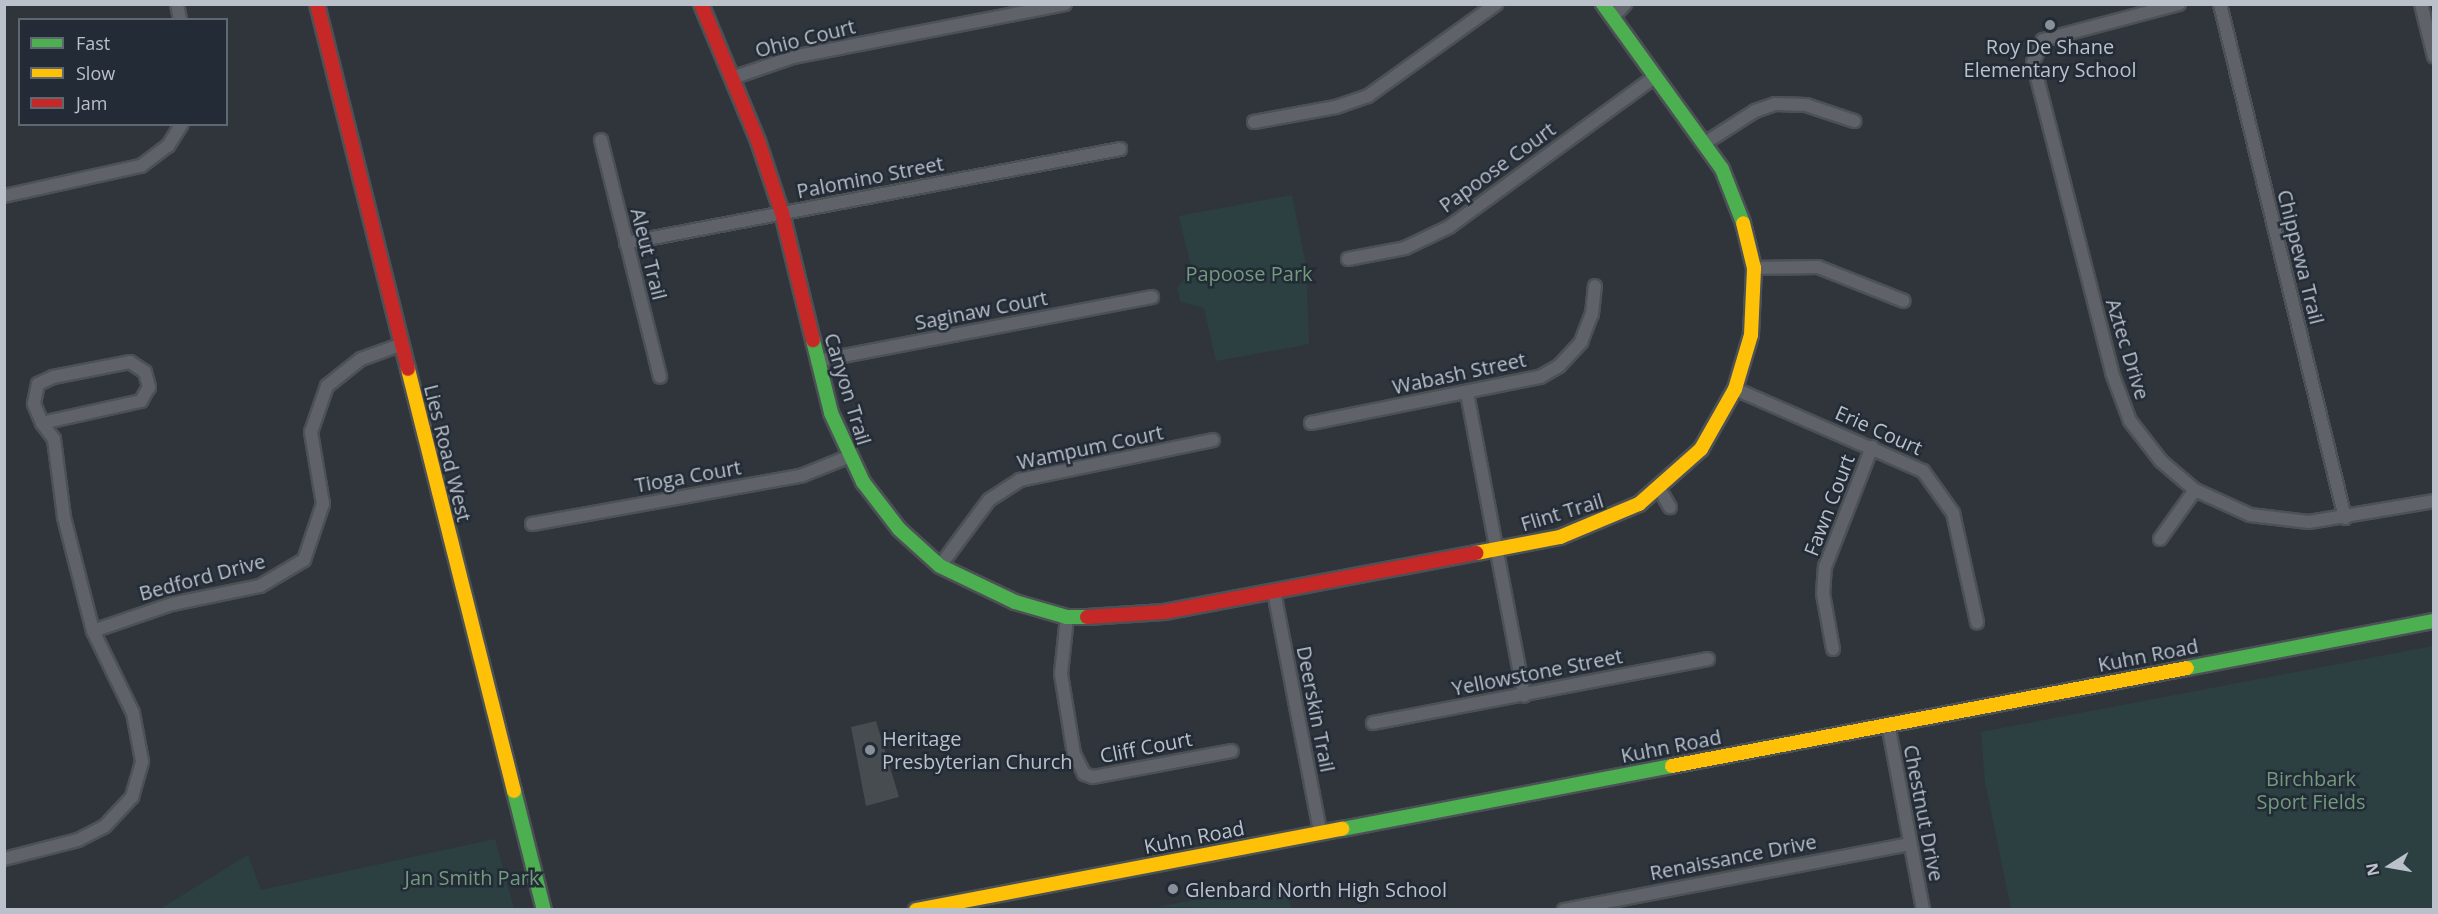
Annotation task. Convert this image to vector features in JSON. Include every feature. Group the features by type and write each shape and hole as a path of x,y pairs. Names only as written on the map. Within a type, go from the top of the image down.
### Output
{"street":[{"name":"Lies Road West","path":"317,4 400,345 544,909"},
{"name":"Canyon Trail","path":"701,4 732,78 782,213 817,361 848,457 881,507 940,566 991,592 1067,617 1139,616 1274,592"},
{"name":"Ohio Court","path":"732,78 793,57 1065,4"},
{"path":"1254,122 1336,107 1368,96 1497,4"},
{"name":"Flint Trail","path":"1274,592 1497,549 1600,524 1660,490 1701,449 1735,389 1751,335 1754,268 1737,199 1706,143 1603,4"},
{"path":"1612,17 1625,4"},
{"name":"Aztec Drive","path":"2179,4 2043,40 2033,62 2118,394 2145,442 2195,490 2275,520 2345,518 2433,501"},
{"name":"Chippewa Trail","path":"2220,4 2345,518"},
{"path":"2421,4 2433,56"},
{"name":"Papoose Court","path":"1347,259 1406,248 1449,227 1656,76"},
{"path":"1706,143 1747,115 1775,104 1806,105 1854,121"},
{"path":"4,196 141,166 168,146 181,126"},
{"name":"Aleut Trail","path":"601,140 660,377"},
{"name":"Palomino Street","path":"626,243 1120,149"},
{"path":"1754,268 1818,267 1904,301"},
{"name":"Wabash Street","path":"1311,423 1521,383 1559,366 1588,329 1595,286"},
{"name":"Saginaw Court","path":"817,361 1152,297"},
{"name":"Bedford Drive","path":"93,631 172,604 267,584 304,560 323,504 311,432 327,386 361,359 400,345"},
{"path":"4,859 92,834 132,797 142,761 141,737 93,631 64,517 54,439 42,423 34,405 38,384 129,362 145,372 149,387 141,401 42,423"},
{"name":"Erie Court","path":"1735,389 1923,471 1943,494 1960,532 1977,622"},
{"path":"1467,393 1524,696"},
{"name":"Wampum Court","path":"940,566 989,500 1020,480 1213,440"},
{"name":"Fawn Court","path":"1833,649 1823,594 1825,567 1872,447"},
{"name":"Tioga Court","path":"532,524 803,475 848,457"},
{"path":"1660,490 1670,507"},
{"path":"2160,539 2195,490"},
{"name":"Deerskin Trail","path":"1274,592 1320,832"},
{"name":"Cliff Court","path":"1067,617 1060,674 1080,777 1093,777 1232,751"},
{"name":"Kuhn Road","path":"916,909 2433,621"},
{"name":"Yellowstone Street","path":"1373,723 1524,696 1708,659"},
{"name":"Chestnut Drive","path":"1888,724 1923,909"},
{"name":"Renaissance Drive","path":"1567,909 1910,843"}],"green space":[{"name":"Papoose Park","path":"1292,195 1306,266 1309,344 1216,361 1204,308 1181,302 1177,288 1192,270 1179,216"},
{"name":"Birchbark Sport Fields","path":"2433,646 2433,909 2011,909 1985,781 1981,732"},
{"name":"Jan Smith Park","path":"495,839 514,909 160,909 248,855 261,890"},
{"path":"1270,885 1288,896 1291,909 1158,907"}],"building":[{"name":"Heritage Presbyterian Church","path":"876,721 899,797 866,806 851,727"}],"traffic: fast":[{"path":"1603,4 1722,169 1743,223"},
{"path":"813,340 831,413 863,482 899,529 940,566 1015,602 1067,617 1087,617"},
{"path":"2187,668 2434,621"},
{"path":"1342,829 1672,766"},
{"path":"514,791 544,910"}],"traffic: slow":[{"path":"1476,553 1560,537 1639,504 1701,449 1735,389 1751,335 1754,268 1743,223"},
{"path":"408,369 514,791"},
{"path":"1672,766 2187,668"},
{"path":"916,910 1342,829"}],"traffic: jam":[{"path":"317,4 408,369"},
{"path":"701,4 758,141 782,213 813,340"},
{"path":"1087,617 1164,612 1476,553"}],"place":[{"name":"Roy De Shane Elementary School","path":"2050,25"},
{"name":"Heritage Presbyterian Church","path":"870,750"},
{"name":"Glenbard North High School","path":"1173,889"}]}
